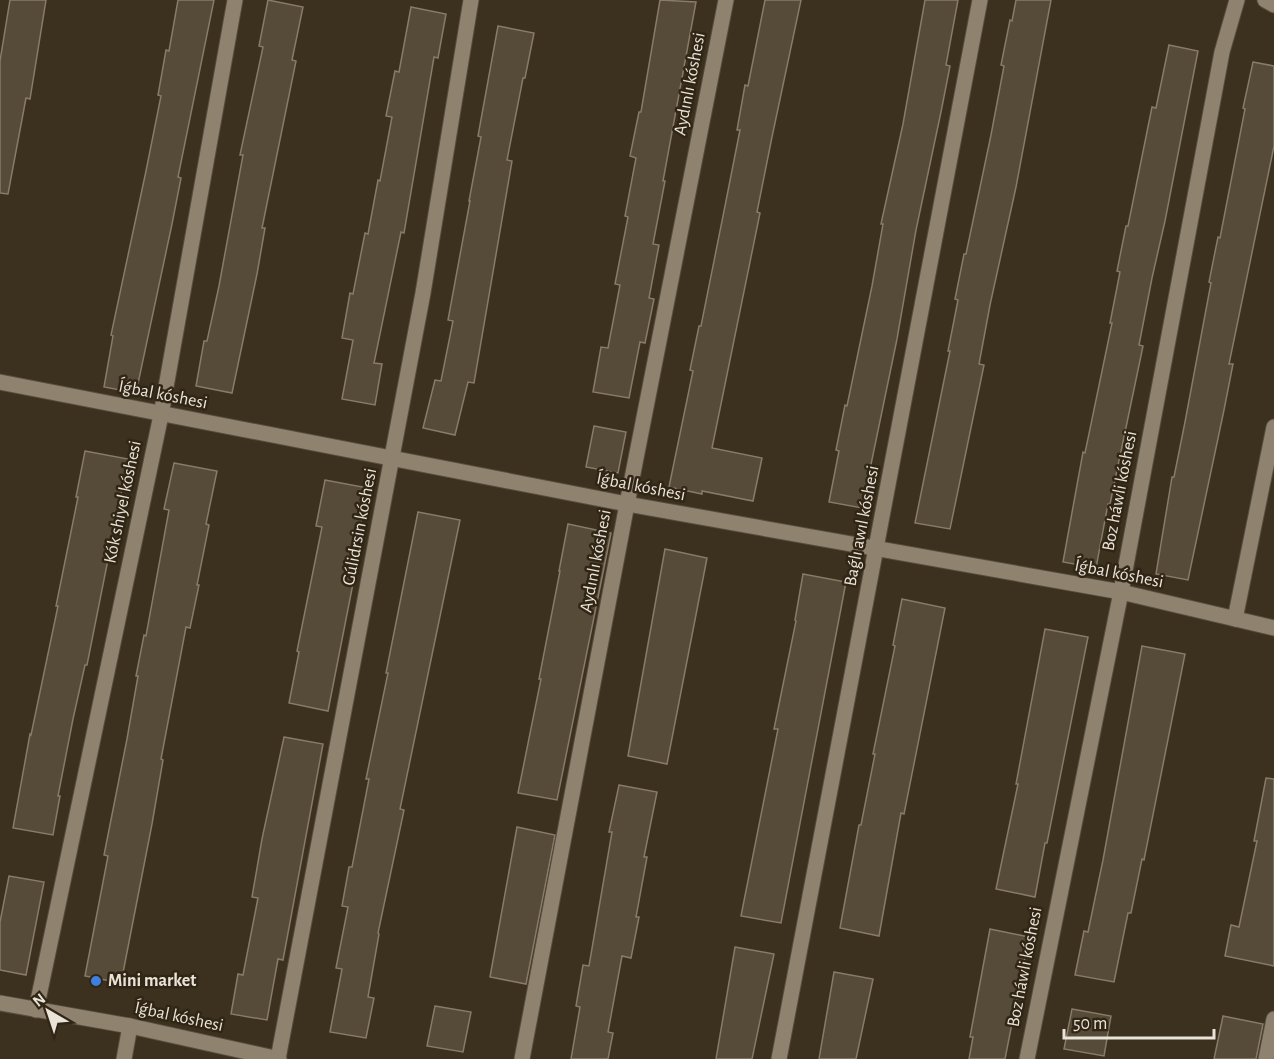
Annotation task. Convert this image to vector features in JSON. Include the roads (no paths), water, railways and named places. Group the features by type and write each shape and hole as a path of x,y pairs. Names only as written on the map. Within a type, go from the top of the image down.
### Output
{"street":[{"name":"Kók shiyel kóshesi","path":"36,1010 161,415 235,0"},
{"name":"Gúlidrsin kóshesi","path":"278,1059 393,458 423,293 471,0"},
{"name":"Aydınlı kóshesi","path":"522,1059 627,504 726,0"},
{"name":"Baǵlı awıl kóshesi","path":"779,1059 980,0"},
{"name":"Boz háwli kóshesi","path":"1027,1059 1121,592 1222,52 1237,0"},
{"path":"1265,0 1274,5"},
{"name":"Íǵbal kóshesi","path":"0,382 627,504 1121,592 1274,628"},
{"path":"1235,619 1274,427"},
{"name":"Íǵbal kóshesi","path":"0,1003 130,1026 278,1059"},
{"path":"1266,1059 1274,1019"},
{"path":"124,1059 130,1026"}],"place":[{"name":"Mini market","path":"96,981"}]}
